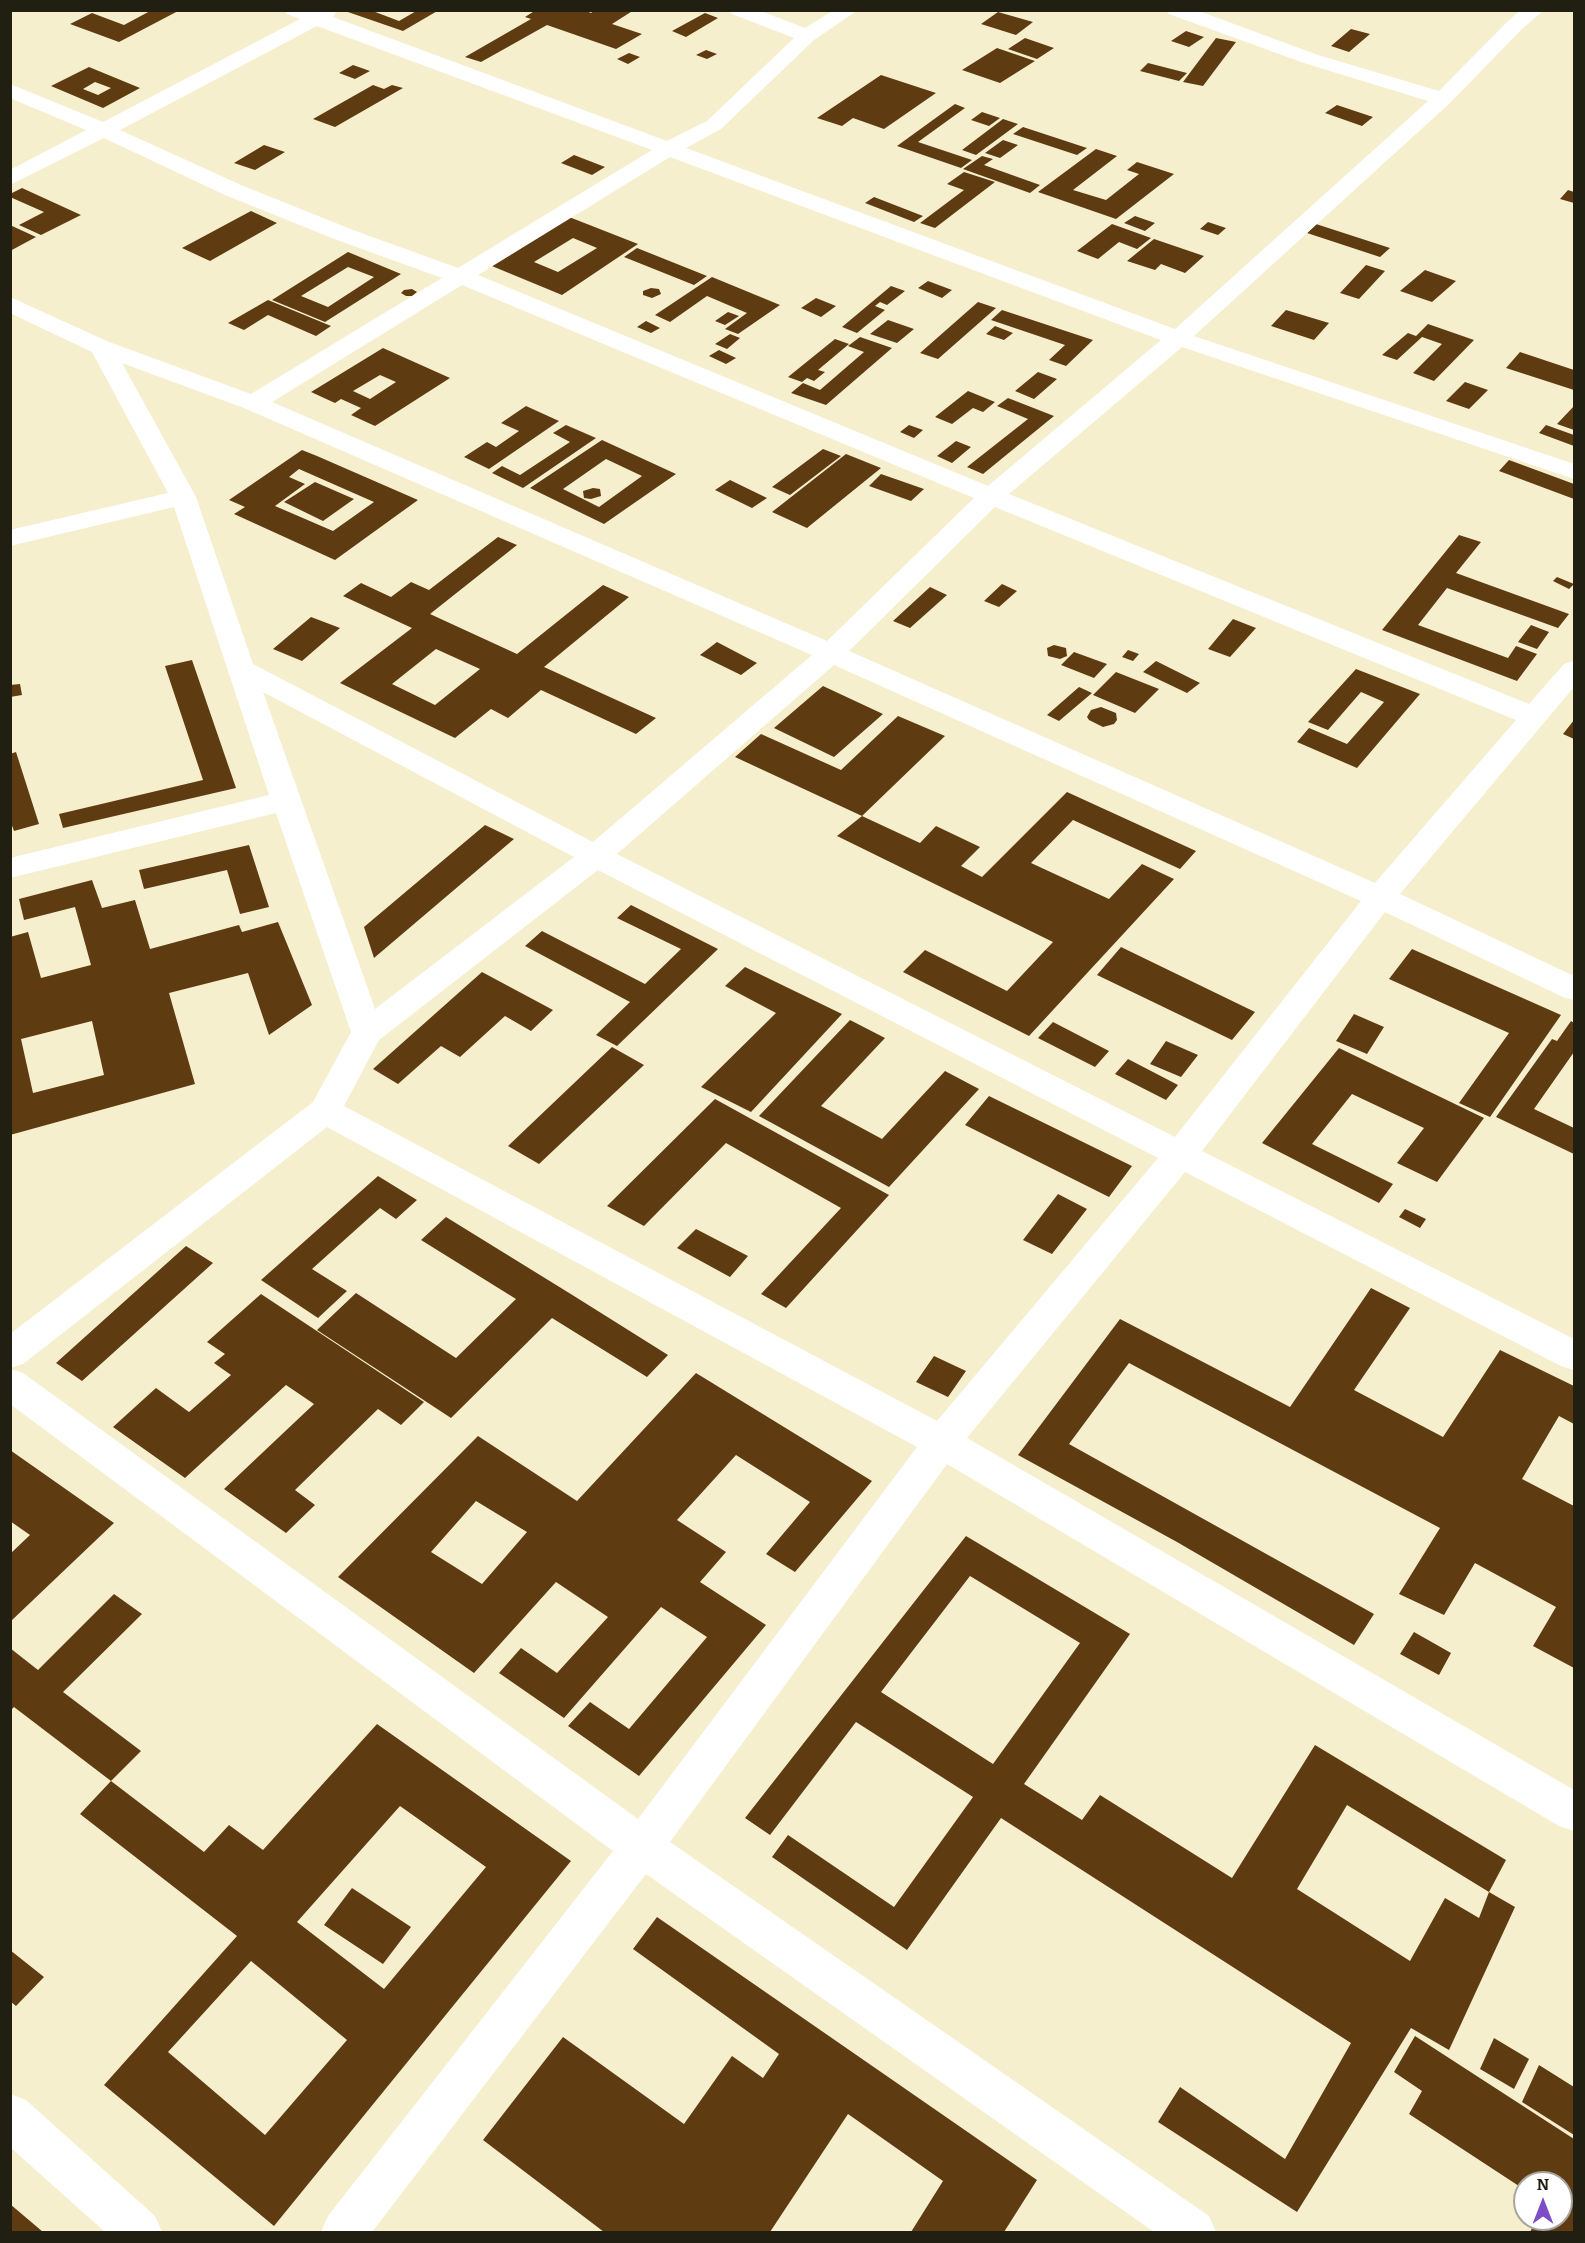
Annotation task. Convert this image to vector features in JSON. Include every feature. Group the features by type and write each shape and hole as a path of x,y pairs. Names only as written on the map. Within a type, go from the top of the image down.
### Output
{"street":[{"path":"294,10 323,15 667,150 1178,338 1575,472"},
{"path":"739,10 807,36"},
{"path":"253,403 667,150 714,125 807,36 848,10"},
{"path":"1176,10 1311,59 1443,99"},
{"path":"10,1354 325,1110 367,1032 596,855 831,653 991,496 1178,338 1443,99 1515,25 1534,10"},
{"path":"10,178 323,15"},
{"path":"10,90 129,141 233,190 345,235 459,276 991,496 1535,717"},
{"path":"10,304 101,347 253,403 831,653 1380,897 1575,989"},
{"path":"101,347 183,497 367,1032"},
{"path":"10,538 183,497"},
{"path":"241,669 596,855 1575,1356"},
{"path":"344,2232 642,1846 942,1442 1180,1155 1380,897 1572,676"},
{"path":"10,868 286,801"},
{"path":"325,1110 942,1442 1575,1812"},
{"path":"10,1384 642,1846 1193,2232"},
{"path":"10,2116 139,2232"}],"building":[{"path":"152,10 180,10 119,42 70,24 92,13 124,25"},
{"path":"370,10 399,21 418,10 439,10 403,31 345,11"},
{"path":"536,10 584,10 591,13 594,10 634,10 612,24 642,34 616,49 547,25 481,62 465,57 531,19 525,17"},
{"path":"998,12 1033,22 1016,35 981,24"},
{"path":"705,13 718,18 686,37 672,31"},
{"path":"1351,29 1370,34 1349,52 1331,46"},
{"path":"1186,31 1204,37 1189,47 1171,41"},
{"path":"1025,38 1054,48 1037,59 1008,49"},
{"path":"1216,38 1236,42 1203,86 1183,82"},
{"path":"997,48 1035,61 1000,83 962,70"},
{"path":"706,50 717,54 707,59 696,55"},
{"path":"629,53 640,57 628,64 617,59"},
{"path":"1148,63 1187,73 1179,81 1140,71"},
{"path":"353,65 370,71 355,79 339,73"},
{"path":"89,67 140,88 103,108 51,86","holes":["95,82 111,88 98,95 83,89"]},
{"path":"881,75 936,93 884,129 853,118 842,126 817,118"},
{"path":"373,85 384,89 392,85 403,88 335,127 313,119"},
{"path":"955,104 965,108 918,142 972,160 961,168 897,146"},
{"path":"1337,105 1373,117 1362,126 1325,113"},
{"path":"982,112 1000,118 989,126 971,120"},
{"path":"1003,119 1018,124 976,155 962,150"},
{"path":"1023,127 1087,148 1077,155 1013,134"},
{"path":"1003,140 1018,145 1000,158 985,153"},
{"path":"264,145 285,152 255,170 234,163"},
{"path":"1096,149 1117,156 1073,190 1106,200 1139,174 1127,170 1137,162 1174,174 1116,219 1038,192"},
{"path":"574,155 605,167 592,175 561,163"},
{"path":"982,156 993,159 984,165 1040,185 1030,193 963,169"},
{"path":"964,172 995,182 935,228 920,223 964,190 947,184"},
{"path":"22,188 81,215 41,235 19,225 44,212 10,197 10,194"},
{"path":"1568,190 1574,192 1574,203 1560,199"},
{"path":"874,197 923,216 914,222 865,203"},
{"path":"251,211 277,223 210,261 182,248"},
{"path":"564,215 638,244 562,295 487,264","holes":["573,238 597,248 558,272 534,262"]},
{"path":"1135,216 1155,223 1145,231 1124,223"},
{"path":"1208,222 1226,228 1218,235 1200,229"},
{"path":"1112,224 1151,238 1137,249 1119,242 1098,259 1077,251"},
{"path":"1316,224 1390,248 1380,257 1307,233"},
{"path":"10,225 36,237 10,251"},
{"path":"1154,239 1204,256 1185,273 1161,264 1155,270 1127,261"},
{"path":"637,248 707,276 694,285 624,257"},
{"path":"348,252 401,274 325,322 272,300","holes":["348,267 374,277 328,307 301,296"]},
{"path":"1366,265 1385,271 1359,299 1340,293"},
{"path":"1425,270 1456,281 1432,302 1400,291"},
{"path":"712,277 780,305 738,334 725,329 747,313 707,296 670,322 655,315"},
{"path":"928,281 952,290 942,298 918,288"},
{"path":"891,286 905,291 887,305 880,302 875,306 885,310 857,333 842,327"},
{"path":"651,288 659,289 661,294 652,298 643,295 643,291"},
{"path":"412,289 417,292 412,296 401,293 404,290"},
{"path":"816,298 836,306 821,317 801,308"},
{"path":"268,300 331,326 316,336 268,315 244,330 228,323"},
{"path":"978,302 996,308 938,359 920,353"},
{"path":"1002,310 1093,340 1066,366 1049,360 1065,345 991,320"},
{"path":"1286,310 1329,323 1314,340 1271,326"},
{"path":"728,312 739,316 725,325 715,321"},
{"path":"888,320 914,329 897,343 870,334"},
{"path":"646,321 660,328 651,333 637,327"},
{"path":"1428,324 1474,340 1434,381 1413,373 1442,344 1422,337 1397,360 1382,355 1408,333 1416,336"},
{"path":"995,326 1013,333 1004,340 986,334"},
{"path":"730,334 740,338 727,349 715,344"},
{"path":"860,337 892,348 826,405 791,393 803,383 820,390 864,352 848,346"},
{"path":"835,339 849,344 818,370 825,372 814,381 807,378 802,382 788,377"},
{"path":"383,348 450,378 375,426 351,415 361,408 341,399 335,403 311,392","holes":["380,375 396,382 370,399 353,391"]},
{"path":"719,350 736,358 726,364 709,356"},
{"path":"1520,352 1574,370 1574,390 1506,368"},
{"path":"1038,372 1057,379 1034,399 1015,391"},
{"path":"1465,382 1488,390 1469,409 1446,401"},
{"path":"968,391 995,402 983,412 973,408 952,424 935,417"},
{"path":"1008,398 1054,416 983,474 967,467 1028,419 997,406"},
{"path":"526,406 559,421 489,469 464,457 487,442 496,447 519,431 501,423"},
{"path":"1574,406 1574,430 1557,424"},
{"path":"566,425 596,438 523,488 492,473 502,466 520,475 570,442 553,433"},
{"path":"909,425 923,430 914,438 900,432"},
{"path":"1546,425 1574,435 1574,446 1539,433"},
{"path":"602,440 676,474 604,524 530,488","holes":["606,459 642,476 599,507 563,489"]},
{"path":"956,441 971,447 952,463 937,456"},
{"path":"823,449 841,456 790,495 772,487"},
{"path":"302,450 418,500 335,560 234,514 245,507 229,500","holes":["299,469 374,502 333,531 275,506 305,484 289,477"]},
{"path":"846,454 881,468 807,528 772,512"},
{"path":"1509,460 1574,484 1574,499 1499,471"},
{"path":"881,474 924,489 911,501 869,486"},
{"path":"730,480 767,498 752,508 715,490"},
{"path":"315,482 354,499 323,521 284,502"},
{"path":"593,488 600,489 601,496 591,499 584,498 583,491"},
{"path":"1459,535 1481,542 1456,573 1569,614 1558,628 1447,588 1418,625 1508,658 1516,646 1537,654 1517,681 1382,630"},
{"path":"498,537 517,545 430,614 517,654 603,585 629,597 544,667 656,718 636,734 541,690 508,718 491,709 455,738 340,683 412,628 343,596 361,583 391,597 411,582 429,590","holes":["436,649 480,669 435,705 392,684"]},
{"path":"1557,577 1574,584 1569,589 1553,581"},
{"path":"1002,584 1017,591 999,607 984,601"},
{"path":"930,587 947,595 910,628 893,621"},
{"path":"311,617 340,628 302,661 273,649"},
{"path":"1233,619 1256,628 1230,657 1208,649"},
{"path":"1531,625 1549,632 1537,649 1518,642"},
{"path":"717,642 757,663 741,675 700,655"},
{"path":"1054,645 1066,648 1067,656 1060,659 1048,656 1047,648"},
{"path":"1128,650 1139,654 1133,661 1122,657"},
{"path":"1074,652 1107,664 1094,678 1061,665"},
{"path":"192,660 236,788 63,828 59,814 203,780 165,666"},
{"path":"1156,661 1200,683 1187,693 1143,672"},
{"path":"1356,669 1420,694 1357,768 1297,742 1309,728 1347,744 1384,702 1361,692 1328,730 1308,722"},
{"path":"1116,672 1159,689 1135,713 1093,695"},
{"path":"20,684 22,695 10,697 10,685"},
{"path":"823,686 883,714 834,757 774,728"},
{"path":"1079,687 1092,693 1059,721 1047,715"},
{"path":"1101,707 1116,713 1117,720 1114,724 1103,727 1089,720 1087,717 1091,710"},
{"path":"898,716 945,736 862,816 735,757 761,734 841,770"},
{"path":"1574,720 1574,739 1563,734"},
{"path":"16,752 39,824 14,831 10,820 10,754"},
{"path":"1067,792 1196,851 1180,869 1073,820 1031,863 1109,899 1142,864 1174,879 1029,1036 903,972 925,950 1007,991 1053,942 837,836 862,816 920,843 936,826 980,847 961,866 982,877"},
{"path":"485,825 514,839 374,958 364,927"},
{"path":"249,845 269,907 240,914 227,870 144,889 139,870"},
{"path":"92,880 102,908 135,900 150,949 239,925 242,932 278,922 312,1005 269,1035 248,973 169,993 195,1084 10,1135 10,937 28,932 41,978 91,965 75,907 24,920 19,899","holes":["92,1021 104,1075 33,1093 21,1039"]},
{"path":"631,905 718,949 617,1046 596,1035 630,1002 525,946 542,931 645,984 681,949 617,918"},
{"path":"1121,947 1255,1012 1232,1040 1097,975"},
{"path":"1412,949 1561,1015 1490,1117 1459,1103 1509,1033 1389,979"},
{"path":"745,967 842,1014 751,1112 701,1087 776,1013 725,986"},
{"path":"482,972 553,1010 531,1031 505,1016 460,1057 441,1046 398,1084 373,1069"},
{"path":"1354,1014 1384,1027 1367,1054 1336,1041"},
{"path":"850,1020 885,1038 821,1106 882,1139 945,1071 979,1089 889,1187 759,1116"},
{"path":"1571,1021 1574,1023 1574,1052 1534,1109 1574,1128 1574,1154 1496,1117 1552,1039 1557,1041"},
{"path":"1053,1022 1109,1051 1095,1067 1038,1038"},
{"path":"1166,1041 1198,1055 1181,1077 1150,1064"},
{"path":"612,1047 644,1065 539,1164 508,1146"},
{"path":"1339,1048 1484,1118 1437,1182 1397,1163 1424,1128 1352,1094 1312,1144 1393,1184 1379,1203 1262,1143"},
{"path":"1128,1059 1178,1085 1166,1100 1115,1074"},
{"path":"989,1096 1132,1166 1109,1197 965,1125"},
{"path":"715,1099 889,1195 786,1308 761,1294 841,1208 726,1143 644,1226 607,1206"},
{"path":"378,1176 417,1200 396,1219 380,1208 312,1269 347,1291 318,1318 261,1280"},
{"path":"1058,1194 1087,1209 1052,1254 1023,1240"},
{"path":"1405,1209 1426,1219 1420,1228 1399,1217"},
{"path":"446,1217 668,1355 647,1377 552,1318 451,1418 317,1330 356,1293 456,1358 516,1299 421,1240"},
{"path":"696,1229 748,1256 730,1277 677,1248"},
{"path":"186,1246 213,1263 82,1381 56,1363"},
{"path":"1371,1288 1410,1308 1354,1390 1443,1437 1500,1350 1574,1386 1574,1424 1559,1416 1522,1479 1574,1506 1574,1668 1533,1646 1556,1607 1475,1563 1444,1615 1399,1594 1440,1528 1129,1363 1069,1444 1374,1614 1354,1645 1177,1542 1018,1455 1120,1319 1290,1407"},
{"path":"261,1294 424,1402 401,1425 378,1409 295,1490 315,1505 286,1533 224,1489 314,1404 286,1385 185,1478 113,1427 156,1388 189,1412 231,1375 214,1363 225,1354 207,1342"},
{"path":"934,1356 966,1371 948,1397 916,1382"},
{"path":"696,1373 872,1481 795,1572 766,1554 810,1502 736,1455 677,1520 726,1552 700,1582 766,1625 639,1776 568,1726 590,1702 629,1729 707,1637 661,1607 564,1718 499,1673 521,1648 557,1673 608,1617 556,1582 474,1673 338,1577 478,1436 577,1501","holes":["476,1501 527,1532 482,1584 431,1552"]},
{"path":"10,1450 114,1523 10,1622 10,1554 30,1535 10,1521"},
{"path":"966,1536 1130,1634 1024,1784 1082,1820 1100,1795 1232,1878 1315,1745 1506,1860 1489,1892 1515,1907 1449,2050 1411,2028 1297,2212 1158,2122 1180,2087 1285,2159 1351,2043 1001,1818 907,1950 772,1857 788,1835 894,1907 973,1797 856,1722 770,1835 745,1818","holes":["970,1576 1080,1643 993,1764 881,1692","1347,1805 1489,1892 1479,1918 1445,1898 1410,1961 1297,1889"]},
{"path":"114,1594 142,1614 63,1692 141,1751 111,1781 14,1707 10,1711 10,1648 38,1670"},
{"path":"1414,1632 1451,1653 1439,1675 1400,1654"},
{"path":"377,1724 571,1861 274,2226 104,2085 237,1936 80,1814 111,1781 204,1852 229,1825 263,1850","holes":["400,1806 486,1867 384,1989 297,1922","251,1961 347,2040 265,2135 168,2052"]},
{"path":"352,1888 411,1927 383,1964 324,1925"},
{"path":"657,1917 1037,2180 1004,2232 911,2232 943,2181 848,2114 770,2232 604,2232 483,2140 563,2037 684,2124 732,2056 763,2078 779,2054 633,1949"},
{"path":"10,1950 44,1977 16,2006 10,2001"},
{"path":"1415,2036 1574,2139 1574,2232 1530,2232 1573,2231 1573,2171 1513,2171 1513,2182 1409,2114 1422,2091 1394,2072"},
{"path":"1494,2038 1529,2059 1514,2089 1480,2069"},
{"path":"1539,2065 1574,2087 1574,2135 1522,2102"},
{"path":"10,2204 43,2232 10,2232"}]}
